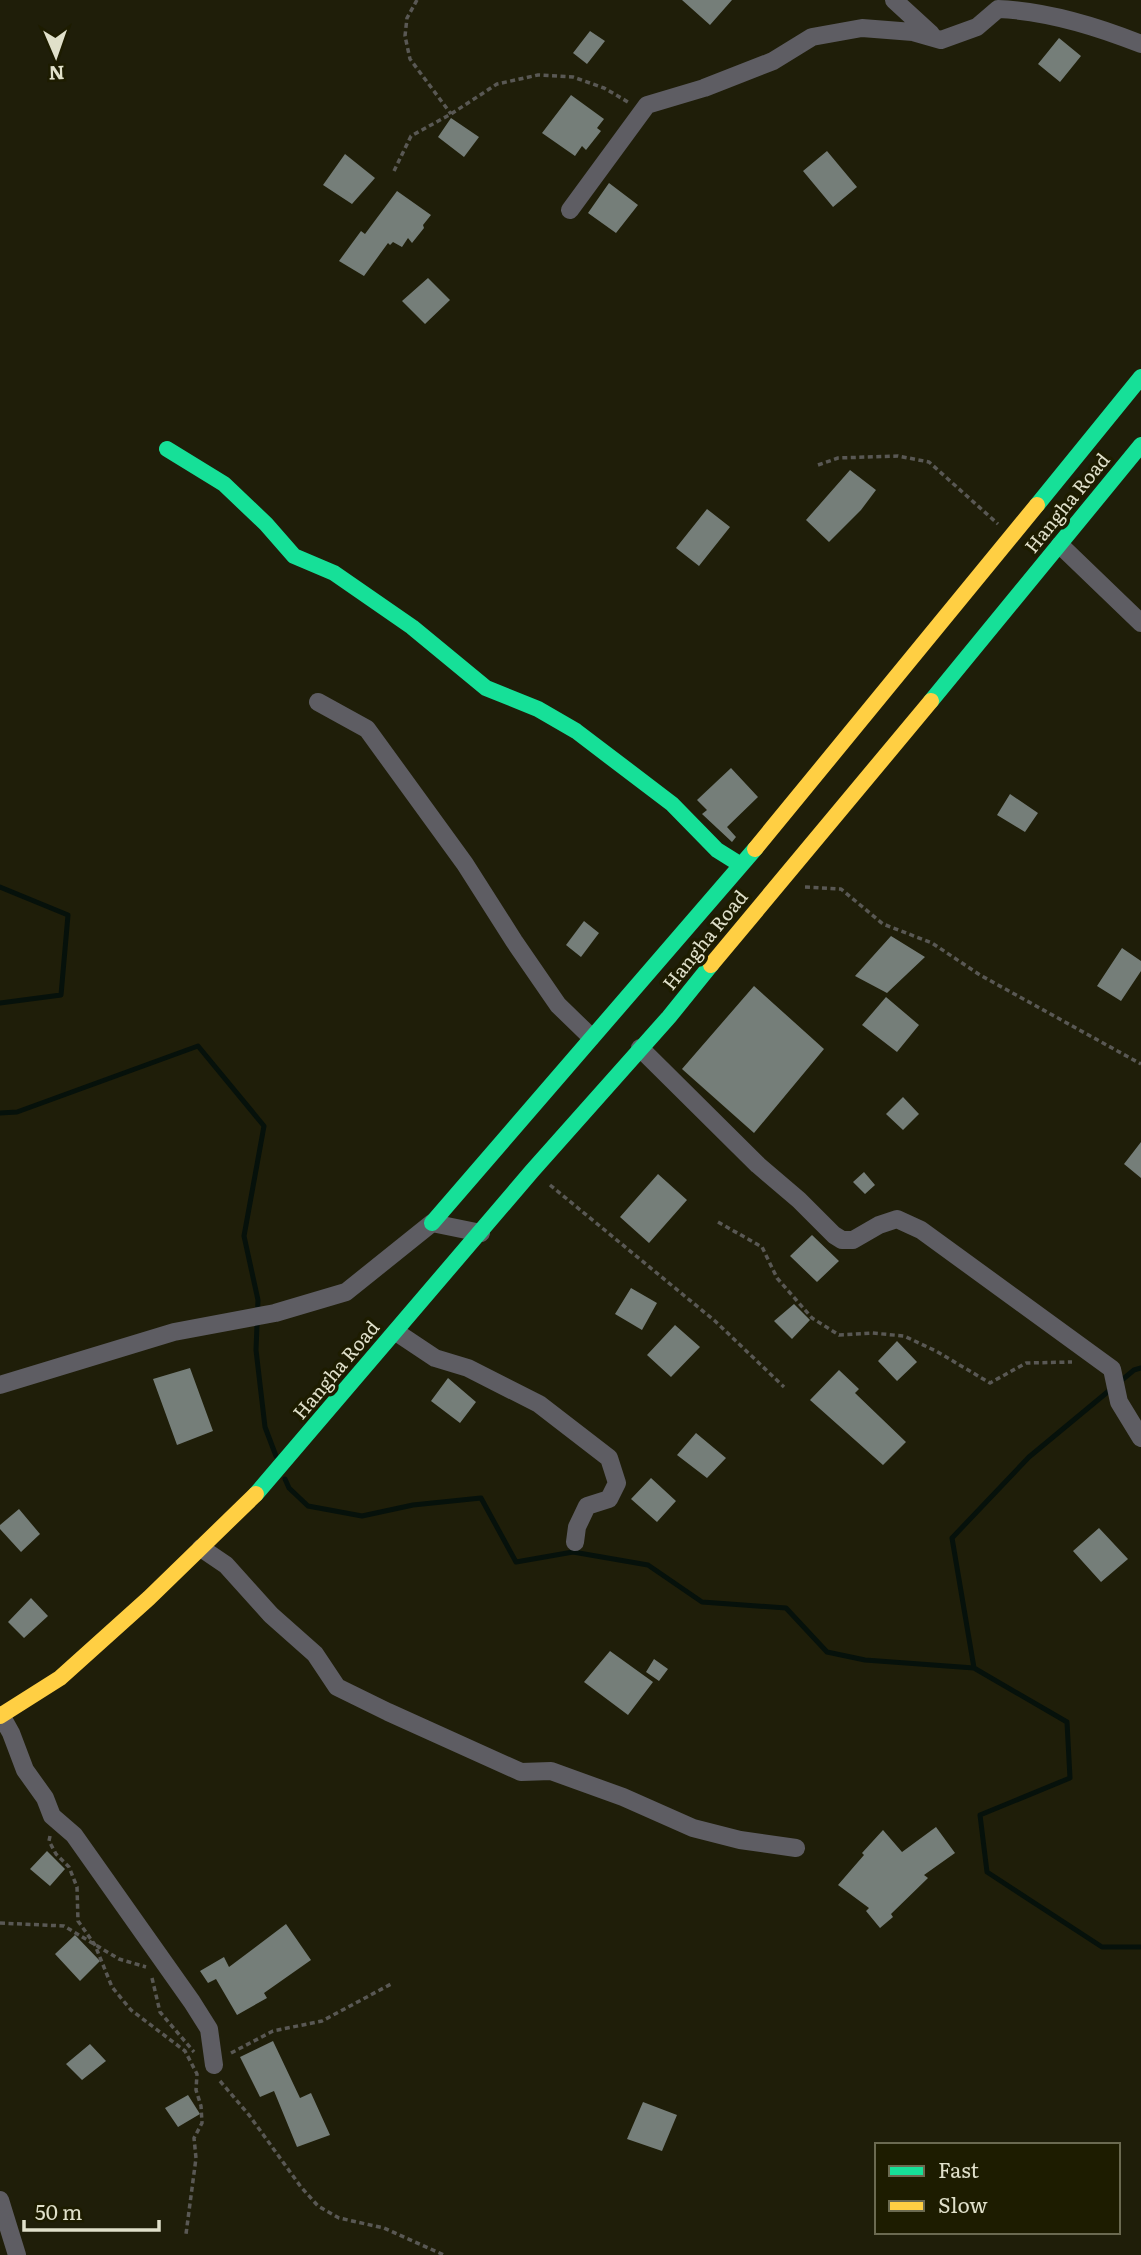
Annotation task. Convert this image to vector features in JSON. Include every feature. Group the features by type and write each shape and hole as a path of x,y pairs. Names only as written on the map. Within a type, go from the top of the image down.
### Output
{"main road":[{"path":"432,1223 741,865 1141,377"},
{"name":"Hangha Road","path":"0,1715 60,1678 201,1548 294,1454 532,1171 669,1017 1141,445"},
{"path":"167,449 224,484 267,524 294,556 334,573 412,627 486,688 538,709 576,731 672,804 717,850 741,865"}],"street":[{"path":"894,0 936,39"},
{"path":"570,210 647,105 704,88 773,61 812,37 862,29 914,32 941,40 977,27 998,9 1025,10 1083,24 1141,44"},
{"path":"1060,545 1141,623"},
{"path":"318,702 367,729 465,864 558,1005 591,1037"},
{"path":"640,1048 834,1235 842,1240 853,1240 891,1220 904,1221 921,1230 1112,1370 1119,1402 1141,1438"},
{"path":"0,1385 174,1332 275,1313 346,1292 432,1223 481,1233"},
{"path":"396,1332 435,1358 468,1368 539,1404 609,1458 617,1483 609,1499 587,1506 577,1527 575,1542"},
{"path":"201,1548 226,1566 271,1615 315,1654 337,1687 521,1772 551,1771 623,1797 693,1828 740,1840 796,1848"},
{"path":"0,1715 11,1733 25,1770 46,1798 52,1816 74,1835 192,2001 209,2029 214,2066"},
{"path":"0,2200 18,2255"}],"path":[{"path":"417,0 407,18 405,36 410,59 451,114"},
{"path":"394,171 411,136 497,84 538,75 573,76 604,88 641,112"},
{"path":"818,465 838,458 898,456 929,462 1011,535"},
{"path":"775,886 841,889 883,924 932,943 980,975 1141,1063"},
{"path":"532,1171 715,1321 784,1387"},
{"path":"718,1222 762,1247 777,1279 811,1318 839,1335 872,1333 904,1336 936,1351 990,1383 1026,1363 1073,1362"},
{"path":"52,1816 49,1842 69,1867 77,1887 78,1921 95,1945 112,1987 131,2011 185,2051 197,2074 196,2090 202,2123 194,2138 196,2158 186,2234"},
{"path":"214,2066 234,2051 273,2031 322,2021 393,1983"}],"building":[{"path":"682,0 732,0 710,25"},
{"path":"590,31 605,41 587,64 573,53"},
{"path":"1059,38 1081,56 1060,82 1038,64"},
{"path":"571,95 604,119 597,128 601,131 586,150 582,146 575,156 542,133"},
{"path":"451,118 479,137 464,157 438,137"},
{"path":"827,151 857,187 833,207 803,171"},
{"path":"345,154 375,178 352,204 323,185"},
{"path":"609,183 638,205 616,233 588,213"},
{"path":"397,191 431,215 412,243 408,238 402,247 393,242 390,245 388,243 364,276 339,261 361,231 365,234"},
{"path":"428,278 450,300 425,324 402,301"},
{"path":"850,470 876,490 861,510 829,542 806,520"},
{"path":"707,509 730,527 699,566 676,548"},
{"path":"731,768 758,797 727,827 736,837 732,842 702,814 707,810 697,800"},
{"path":"1010,794 1038,813 1025,832 997,815"},
{"path":"584,921 599,933 581,957 566,945"},
{"path":"891,936 925,957 887,993 855,976"},
{"path":"1122,948 1141,961 1141,971 1121,1001 1097,986"},
{"path":"754,986 824,1049 754,1133 682,1069"},
{"path":"886,997 919,1025 897,1052 862,1025"},
{"path":"903,1097 919,1114 903,1130 886,1114"},
{"path":"1141,1142 1141,1178 1124,1164"},
{"path":"864,1172 875,1185 865,1194 853,1182"},
{"path":"658,1174 687,1200 649,1243 620,1217"},
{"path":"812,1235 839,1261 817,1282 790,1256"},
{"path":"631,1288 657,1303 642,1330 615,1314"},
{"path":"794,1304 810,1320 792,1339 774,1321"},
{"path":"675,1325 700,1347 671,1377 647,1355"},
{"path":"897,1341 917,1362 897,1381 878,1361"},
{"path":"190,1368 213,1431 177,1445 153,1379"},
{"path":"839,1370 859,1389 855,1393 906,1442 883,1465 810,1400"},
{"path":"448,1378 476,1402 460,1423 431,1401"},
{"path":"696,1433 726,1458 707,1478 677,1455"},
{"path":"651,1478 676,1501 657,1522 631,1499"},
{"path":"19,1509 40,1534 21,1552 0,1529 0,1525"},
{"path":"1099,1528 1128,1559 1101,1582 1073,1551"},
{"path":"31,1598 48,1616 24,1638 8,1622"},
{"path":"610,1651 653,1682 628,1715 584,1682"},
{"path":"654,1659 668,1669 659,1681 646,1672"},
{"path":"936,1827 955,1853 924,1875 928,1878 880,1928 866,1911 869,1908 838,1885 883,1830 902,1852"},
{"path":"47,1851 65,1869 50,1886 30,1869"},
{"path":"286,1924 311,1960 264,1993 267,1998 237,2015 216,1979 208,1983 200,1971 224,1957 229,1967"},
{"path":"75,1935 100,1961 80,1981 55,1954"},
{"path":"273,2041 300,2098 311,2093 330,2135 297,2147 274,2091 260,2097 240,2057"},
{"path":"90,2044 106,2061 82,2080 66,2064"},
{"path":"188,2095 200,2114 178,2127 165,2108"},
{"path":"643,2102 677,2115 662,2151 627,2139"}],"waterway":[{"path":"0,887 68,915 61,995 0,1003"},
{"path":"0,1113 17,1112 198,1046 264,1126 244,1236 258,1300 256,1350 265,1427 276,1456"},
{"path":"974,1668 952,1538 1029,1457 1134,1370 1141,1368"},
{"path":"285,1479 289,1488 308,1506 362,1516 413,1505 481,1498 516,1562 573,1552 648,1565 702,1602 786,1608 827,1652 865,1660 974,1668 1067,1722 1070,1778 980,1815 987,1872 1102,1947 1141,1947"}],"traffic: fast":[{"path":"1037,505 1141,377"},
{"path":"931,701 1141,445"},
{"path":"167,449 224,484 266,524 294,556 334,573 412,627 486,688 538,709 576,731 672,804 717,850 741,865"},
{"path":"432,1223 755,849"},
{"path":"256,1494 711,965"}],"traffic: slow":[{"path":"755,849 1037,505"},
{"path":"711,965 931,701"},
{"path":"0,1716 60,1678 149,1598 256,1494"}]}
